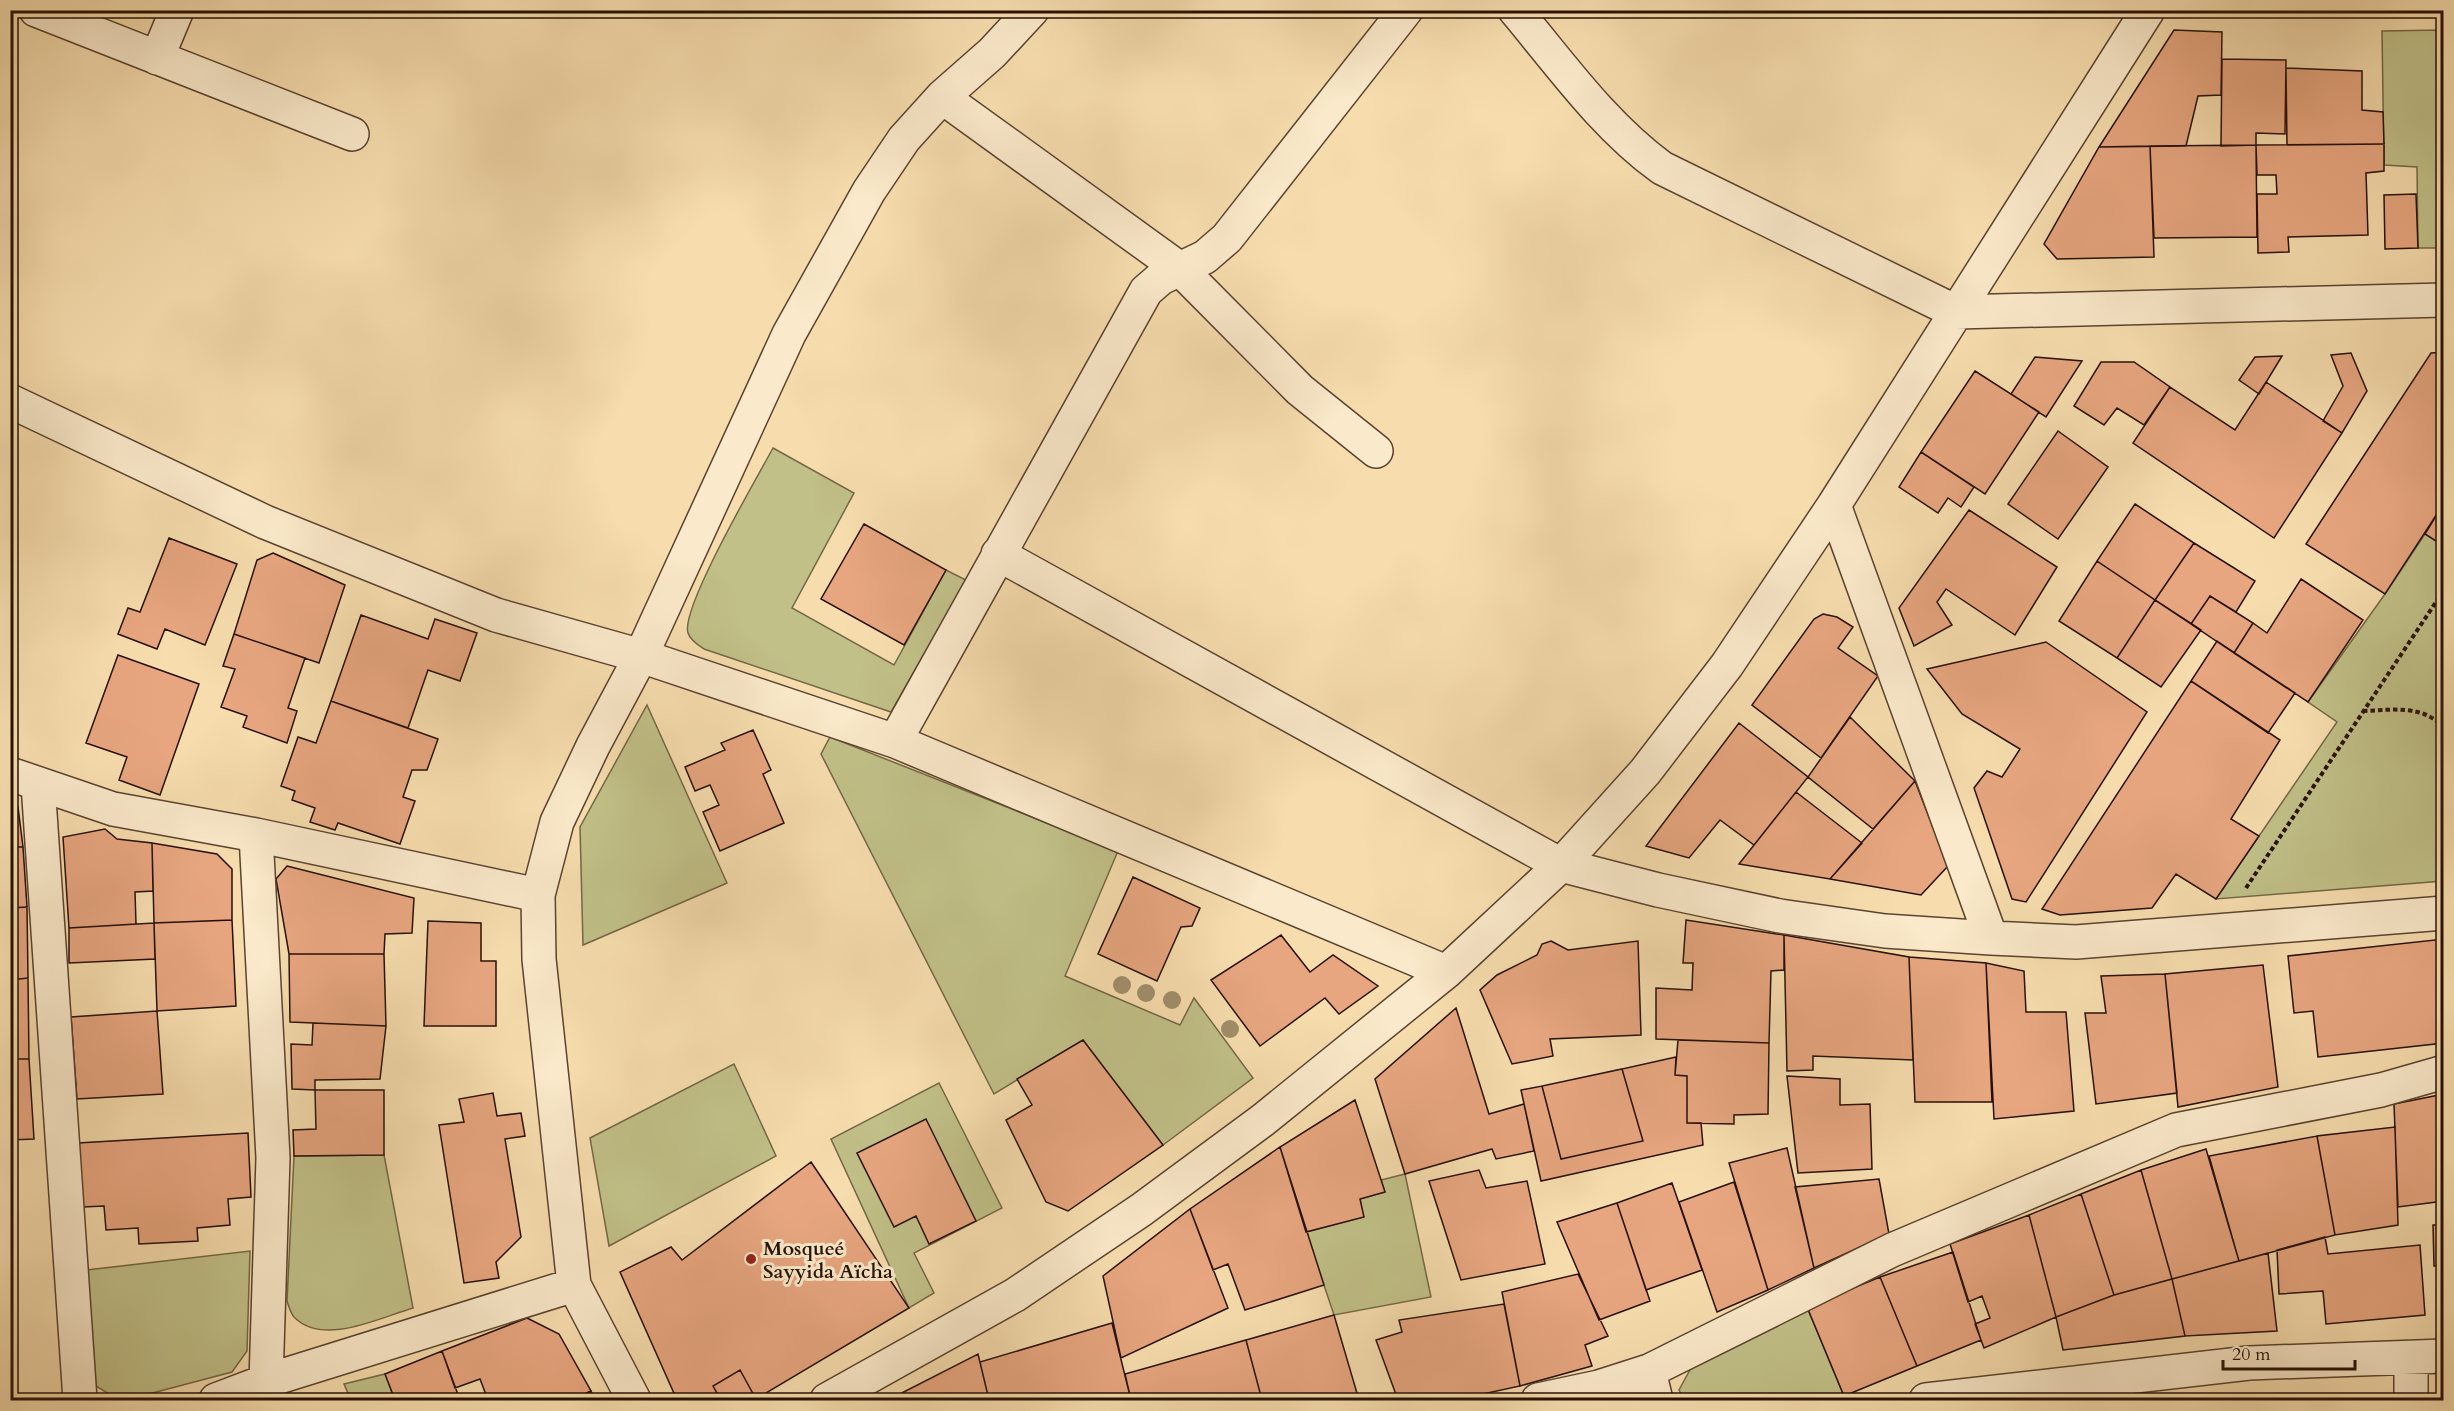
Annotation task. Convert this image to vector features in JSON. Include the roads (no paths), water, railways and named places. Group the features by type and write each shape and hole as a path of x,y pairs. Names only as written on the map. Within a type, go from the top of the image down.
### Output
{"street":[{"path":"36,10 352,134"},
{"path":"156,58 177,10"},
{"path":"634,1401 574,1285 539,959 538,895 557,822 593,746 641,657 789,334 869,191 904,139 942,97 992,53 1032,10"},
{"path":"895,741 1146,291 1161,278 1205,257 1227,238 1406,10"},
{"path":"1515,10 1607,119 1635,148 1662,168 1956,312 2444,300"},
{"path":"827,1401 1015,1295 1141,1210 1263,1120 1446,972 1561,865 1645,772 1727,665 1834,505 2148,10"},
{"path":"942,97 1180,269 1300,390 1376,451"},
{"path":"10,401 287,531 496,615 641,657 895,741 1446,972"},
{"path":"1834,505 1991,938"},
{"path":"998,554 1561,865 1658,890 1780,916 1885,931 2076,942 2444,913"},
{"path":"80,1401 24,779 113,809 256,834 538,895"},
{"path":"256,834 273,1158 266,1381"},
{"path":"1538,1401 1599,1387 1653,1386 1892,1250 2176,1130 2381,1090 2444,1072"},
{"path":"216,1401 266,1381 574,1285"},
{"path":"1926,1401 2249,1363 2444,1356"},
{"path":"2411,1358 2411,1401"}],"place":[{"name":"Mosqueé Sayyida Aïcha","path":"751,1259"}]}
